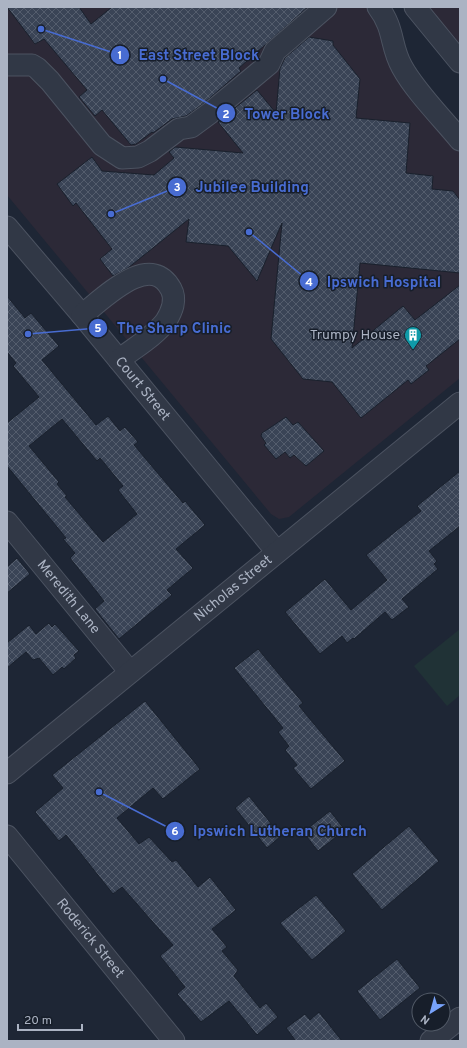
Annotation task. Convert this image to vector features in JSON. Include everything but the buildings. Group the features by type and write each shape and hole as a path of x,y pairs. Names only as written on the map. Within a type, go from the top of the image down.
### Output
{"street":[{"path":"7,65 32,65 41,71 102,145 122,158 140,157 179,129 191,127 270,64 274,51 326,7"},
{"path":"378,7 388,22 397,57 407,75 460,140"},
{"path":"396,52 400,36 406,27 415,21 420,13 460,62"},
{"name":"Court Street","path":"7,227 82,315 277,552"},
{"path":"82,315 123,283 136,276 148,274 155,275 168,284 174,298 173,306 167,320 157,330 119,360"},
{"name":"Nicholas Street","path":"7,773 460,403"},
{"name":"Meredith Lane","path":"7,522 130,672"},
{"name":"Roderick Street","path":"7,836 174,1041"},
{"path":"431,1041 460,1018"}],"shaded area":[{"path":"7,7 370,7 446,135 460,152 460,378 289,517 279,519 271,514 7,195"},
{"path":"424,7 460,7 460,50"},
{"path":"460,629 460,695 447,706 414,666"}],"place":[{"name":"East Street Block","path":"41,29"},
{"name":"Tower Block","path":"163,79"},
{"name":"Jubilee Building","path":"111,214"},
{"name":"Ipswich Hospital","path":"249,232"},
{"name":"The Sharp Clinic","path":"28,334"},
{"name":"Trumpy House","path":"413,350"},
{"name":"Ipswich Lutheran Church","path":"99,792"}]}
